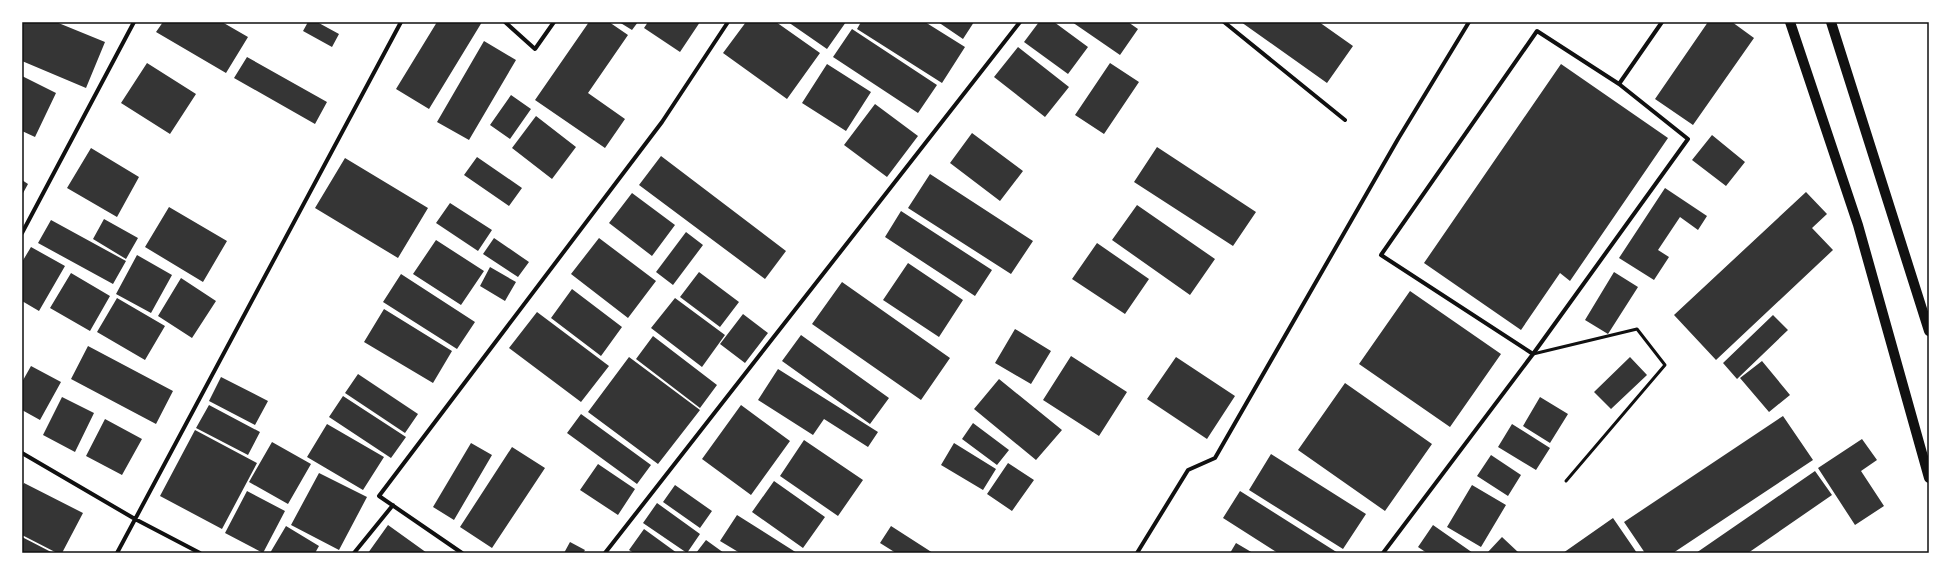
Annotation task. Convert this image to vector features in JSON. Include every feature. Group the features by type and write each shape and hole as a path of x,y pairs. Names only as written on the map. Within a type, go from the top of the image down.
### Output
{"main road":[{"path":"1790,22 1858,226 1929,478"},
{"path":"1831,22 1929,330"}],"street":[{"path":"22,233 134,22"},
{"path":"117,553 401,22"},
{"path":"505,22 535,49 554,22"},
{"path":"462,553 379,496 662,122 728,22"},
{"path":"605,553 1020,22"},
{"path":"1224,22 1345,120"},
{"path":"1137,553 1188,470 1215,458 1398,139 1469,22"},
{"path":"1619,84 1662,22"},
{"path":"1383,553 1533,354 1688,139 1619,84 1537,30 1381,255 1533,354"},
{"path":"22,454 135,519 200,553"},
{"path":"354,553 393,505"}],"lane":[{"path":"1533,354 1637,328 1665,365 1566,481"}],"building":[{"path":"22,22 56,22 105,42 86,88 22,61"},
{"path":"163,22 222,22 248,37 226,73 156,32"},
{"path":"308,22 317,22 339,34 332,47 303,31"},
{"path":"437,22 482,22 429,109 396,89"},
{"path":"589,22 609,22 628,35 588,93 625,119 605,148 535,100"},
{"path":"619,22 638,22 632,30"},
{"path":"648,22 700,22 680,52 644,28"},
{"path":"746,22 776,22 820,53 787,99 723,53"},
{"path":"788,22 846,22 827,49"},
{"path":"861,22 925,22 965,47 942,83 857,29"},
{"path":"938,22 974,22 963,39"},
{"path":"1039,22 1054,22 1088,47 1068,74 1024,42"},
{"path":"1072,22 1128,22 1138,29 1120,55"},
{"path":"1241,22 1319,22 1353,46 1327,83"},
{"path":"1708,22 1732,22 1754,38 1693,125 1655,99"},
{"path":"852,29 937,85 918,113 833,57"},
{"path":"484,41 516,60 469,140 437,122"},
{"path":"1018,47 1069,87 1045,117 994,77"},
{"path":"247,57 327,102 315,124 234,78"},
{"path":"147,63 196,94 170,134 121,103"},
{"path":"1110,63 1139,82 1104,134 1075,115"},
{"path":"827,64 871,92 846,131 802,103"},
{"path":"1561,64 1668,138 1570,281 1560,273 1521,330 1424,263"},
{"path":"22,76 56,93 35,137 22,131"},
{"path":"511,95 531,109 510,139 490,125"},
{"path":"875,104 918,136 887,177 844,145"},
{"path":"536,116 576,147 552,179 512,148"},
{"path":"972,133 1023,171 1000,201 950,163"},
{"path":"1712,135 1745,162 1726,186 1692,160"},
{"path":"1157,147 1256,212 1233,246 1134,182"},
{"path":"91,148 139,177 117,217 67,188"},
{"path":"661,156 786,251 765,279 639,185"},
{"path":"477,157 522,188 509,206 464,175"},
{"path":"345,158 428,208 398,258 315,208"},
{"path":"930,174 1033,241 1011,274 908,208"},
{"path":"22,180 28,184 22,195"},
{"path":"1665,188 1707,216 1698,230 1680,217 1658,250 1669,257 1654,280 1619,258"},
{"path":"1806,192 1827,214 1812,228 1833,250 1716,360 1674,315"},
{"path":"632,193 675,225 652,256 609,223"},
{"path":"450,203 492,230 478,251 436,223"},
{"path":"1137,205 1215,259 1190,295 1112,240"},
{"path":"169,207 227,241 203,282 145,247"},
{"path":"901,211 992,270 975,296 885,237"},
{"path":"104,219 138,238 126,259 93,239"},
{"path":"51,220 126,261 113,284 38,243"},
{"path":"686,232 703,245 673,285 656,272"},
{"path":"494,238 529,262 518,277 483,254"},
{"path":"599,238 656,281 628,318 571,274"},
{"path":"436,240 484,271 461,305 413,274"},
{"path":"1097,243 1149,279 1125,314 1072,279"},
{"path":"31,247 65,266 39,311 22,301 22,262"},
{"path":"137,255 172,275 151,313 116,294"},
{"path":"908,263 963,300 939,337 883,300"},
{"path":"490,267 516,282 505,301 480,286"},
{"path":"699,272 739,302 720,327 680,297"},
{"path":"1614,272 1638,287 1608,334 1585,320"},
{"path":"71,273 110,296 90,331 50,308"},
{"path":"401,274 475,322 457,349 383,302"},
{"path":"181,278 216,301 192,338 158,316"},
{"path":"842,282 950,358 921,400 812,324"},
{"path":"572,289 622,327 601,356 551,318"},
{"path":"1410,291 1501,354 1450,427 1359,364"},
{"path":"117,298 165,326 145,360 97,332"},
{"path":"675,298 725,335 702,367 651,328"},
{"path":"384,309 452,351 433,383 364,342"},
{"path":"537,312 609,366 581,402 509,348"},
{"path":"743,314 768,333 745,363 720,344"},
{"path":"1773,315 1788,330 1737,379 1723,363"},
{"path":"1015,329 1051,351 1031,384 995,363"},
{"path":"801,335 889,398 870,424 782,361"},
{"path":"653,336 717,385 700,408 636,359"},
{"path":"88,346 173,391 156,424 71,379"},
{"path":"1071,356 1127,392 1099,436 1043,400"},
{"path":"629,357 700,410 658,464 588,412"},
{"path":"1176,357 1235,396 1207,439 1147,399"},
{"path":"1630,357 1647,375 1611,409 1594,392"},
{"path":"1762,361 1790,395 1769,412 1740,378"},
{"path":"31,366 61,382 40,420 22,410 22,382"},
{"path":"778,369 878,432 868,447 824,419 813,435 758,400"},
{"path":"358,374 418,414 405,433 345,393"},
{"path":"221,377 268,401 255,425 209,401"},
{"path":"999,379 1062,430 1036,460 974,409"},
{"path":"1345,383 1432,444 1385,511 1298,450"},
{"path":"343,396 406,437 391,458 329,417"},
{"path":"62,397 94,413 75,452 43,435"},
{"path":"1540,397 1568,414 1550,443 1523,426"},
{"path":"209,405 260,432 248,455 196,428"},
{"path":"741,405 790,441 751,495 702,459"},
{"path":"581,414 651,465 637,484 567,433"},
{"path":"1783,416 1813,460 1673,553 1645,553 1624,522"},
{"path":"105,419 142,439 122,475 86,456"},
{"path":"973,423 1009,450 997,465 962,439"},
{"path":"327,424 384,457 363,490 307,457"},
{"path":"1512,424 1550,448 1536,470 1498,447"},
{"path":"195,430 257,463 222,529 160,496"},
{"path":"1862,439 1877,460 1861,471 1884,506 1855,525 1818,468"},
{"path":"804,440 863,480 838,516 780,476"},
{"path":"272,442 311,464 288,504 249,482"},
{"path":"471,443 492,455 454,520 433,507"},
{"path":"954,443 996,469 983,490 941,465"},
{"path":"512,447 545,468 492,548 460,527"},
{"path":"1271,454 1366,514 1343,549 1249,490"},
{"path":"1491,455 1521,475 1508,496 1477,476"},
{"path":"1008,463 1034,480 1012,511 987,494"},
{"path":"598,464 635,489 618,515 580,490"},
{"path":"1815,471 1832,495 1748,553 1696,553"},
{"path":"319,473 367,497 339,550 291,525"},
{"path":"774,481 825,517 803,548 752,512"},
{"path":"24,483 83,513 62,553 57,553 22,535 22,487"},
{"path":"675,485 712,511 700,528 663,502"},
{"path":"1472,485 1506,505 1481,547 1447,527"},
{"path":"247,491 285,511 263,553 225,533"},
{"path":"1240,491 1338,553 1278,553 1223,518"},
{"path":"657,503 700,534 687,553 643,523"},
{"path":"737,515 797,553 740,553 720,541"},
{"path":"1613,518 1637,553 1563,553"},
{"path":"388,525 427,553 368,553"},
{"path":"1433,525 1473,553 1427,553 1418,547"},
{"path":"286,526 319,546 315,553 270,553"},
{"path":"891,526 933,553 896,553 880,543"},
{"path":"644,529 677,553 634,553 629,550"},
{"path":"22,537 53,553 22,553"},
{"path":"1502,537 1519,553 1487,553"},
{"path":"706,540 724,553 696,553"},
{"path":"570,542 585,550 583,553 564,553"},
{"path":"1236,543 1253,553 1230,553"}]}
